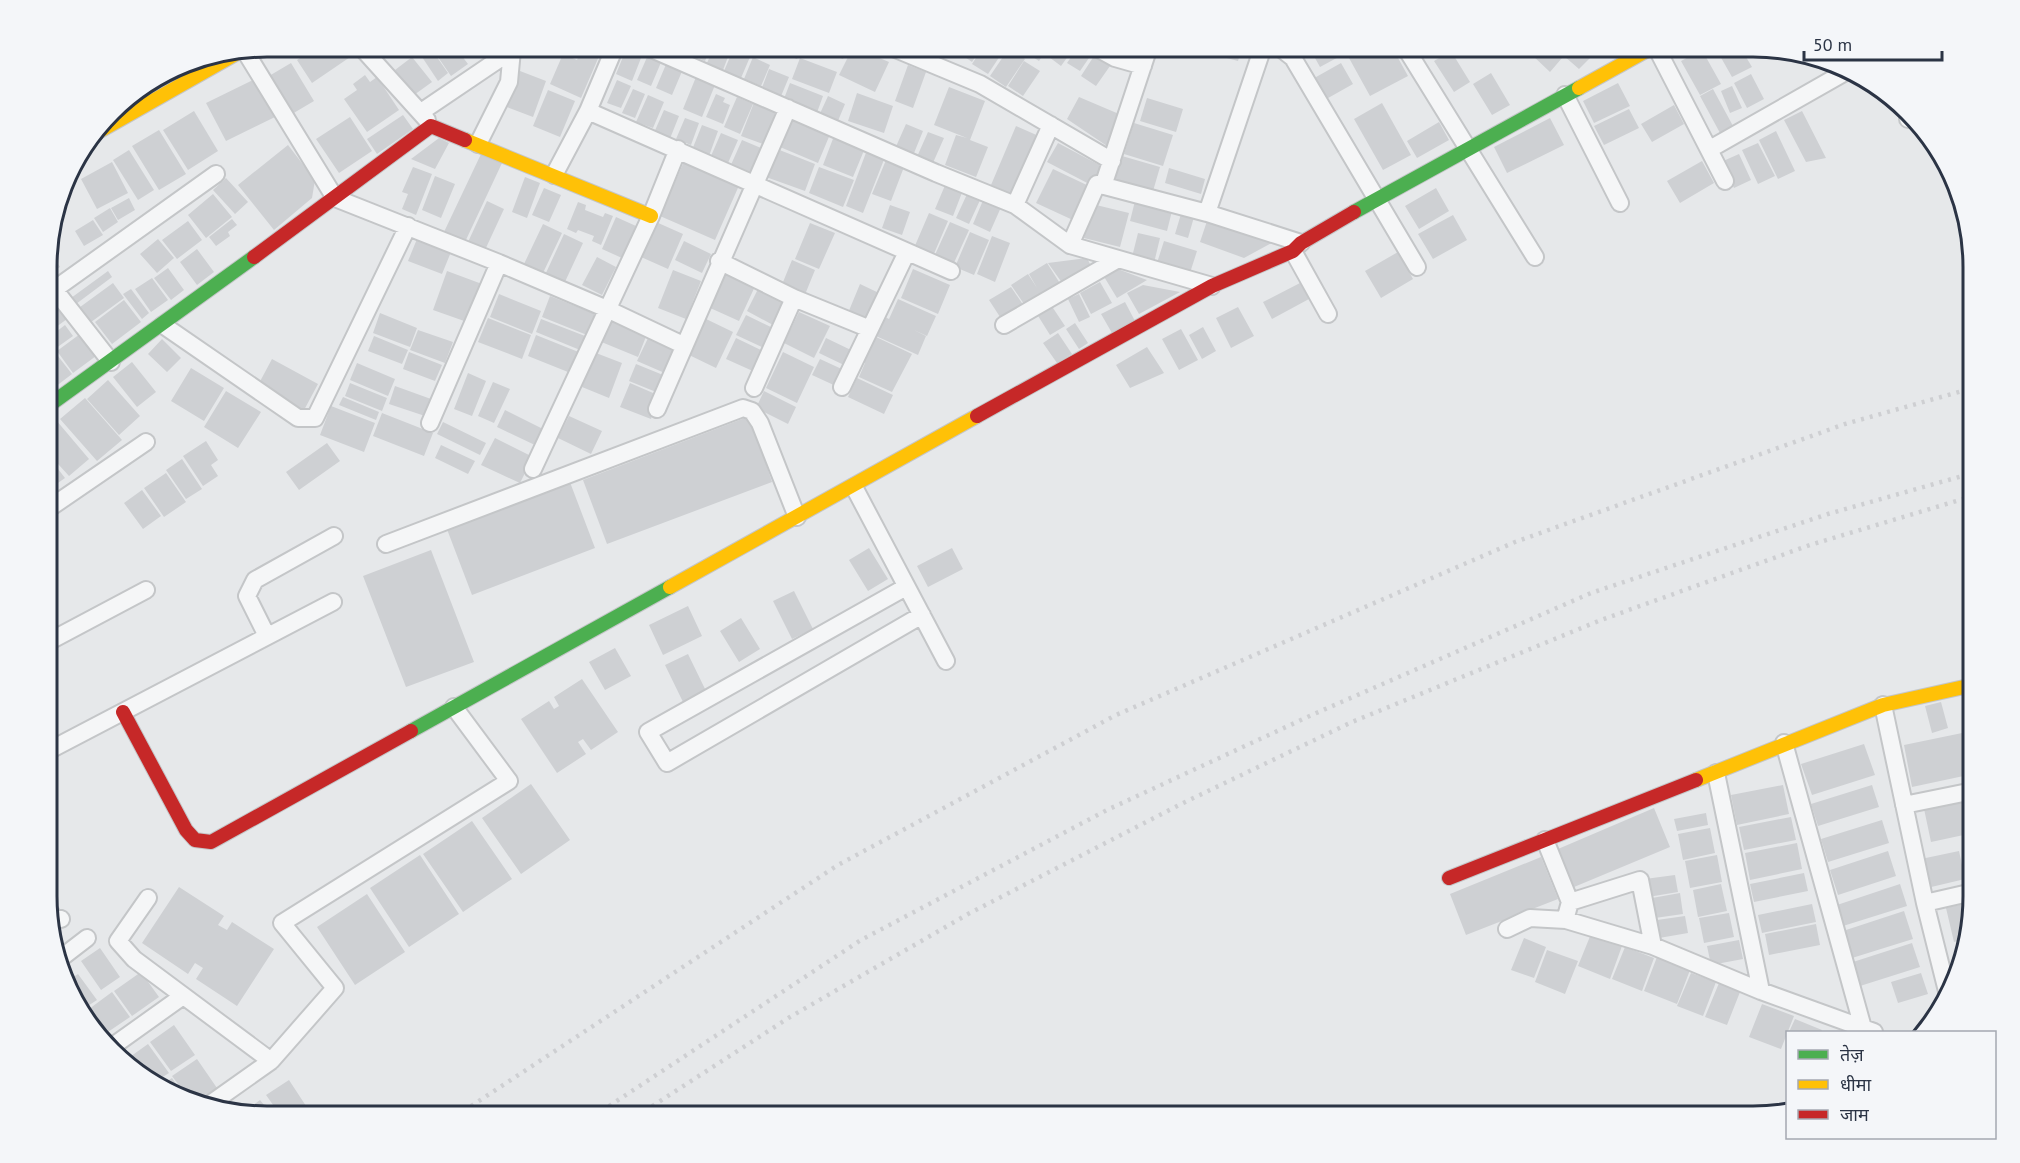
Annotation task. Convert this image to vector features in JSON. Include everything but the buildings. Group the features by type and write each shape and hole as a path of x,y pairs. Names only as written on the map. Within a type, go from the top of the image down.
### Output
{"street":[{"path":"370,57 431,126 651,216"},
{"path":"421,112 501,57"},
{"path":"478,144 509,82 513,57"},
{"path":"554,175 588,111 610,57"},
{"path":"672,57 1016,205 1070,245 1212,286"},
{"path":"917,57 980,84 1112,161"},
{"path":"1112,57 1143,66"},
{"path":"1103,186 1146,57"},
{"path":"1208,213 1259,57"},
{"path":"1292,57 1417,267"},
{"path":"1418,57 1467,149 1535,257"},
{"path":"123,712 186,830 195,840 211,842 854,487 908,454 1212,286 1297,247 1377,198 1634,57"},
{"path":"1660,57 1725,181"},
{"path":"249,58 335,198 499,263 607,309 683,345"},
{"path":"114,123 221,62"},
{"path":"1710,149 1838,75"},
{"path":"1565,95 1620,203"},
{"path":"657,409 719,261 788,108"},
{"path":"588,111 951,271"},
{"path":"1016,205 1051,125"},
{"path":"57,400 163,325 431,126"},
{"path":"533,469 651,216 678,149"},
{"path":"57,287 216,174"},
{"path":"1070,245 1097,184 1208,213 1297,247 1328,314"},
{"path":"163,325 298,418 315,418 408,226"},
{"path":"842,387 907,252"},
{"path":"1004,326 1118,259"},
{"path":"719,261 794,298 870,330"},
{"path":"430,423 499,263"},
{"path":"57,298 111,362"},
{"path":"754,388 794,298"},
{"path":"386,544 743,408 752,411 760,423 797,517"},
{"path":"57,503 146,442"},
{"path":"854,487 946,661"},
{"path":"267,636 248,596 255,580 334,536"},
{"path":"906,587 648,732 668,763 922,615"},
{"path":"57,637 146,590"},
{"path":"57,745 333,602"},
{"path":"1449,878 1883,705 1963,687"},
{"path":"1883,705 1944,982"},
{"path":"216,1100 271,1061 335,988 282,923 509,781 454,707"},
{"path":"1784,743 1869,1030"},
{"path":"1716,772 1761,991"},
{"path":"1904,806 1963,793"},
{"path":"1545,840 1570,902 1566,920"},
{"path":"1570,902 1640,880 1653,946"},
{"path":"1925,903 1963,894"},
{"path":"148,898 118,941 134,959 271,1061"},
{"path":"1507,929 1530,918 1566,920 1653,946 1761,991 1869,1030"},
{"path":"66,955 87,938"},
{"path":"117,1043 183,996"}],"railway":[{"path":"471,1106 838,865 1116,715 1515,542 1845,424 1963,391"},
{"path":"609,1106 861,940 1107,810 1314,714 1591,593 1828,514 1963,476"},
{"path":"652,1106 790,1017 968,914 1181,804 1352,722 1601,620 1810,545 1963,499"}],"traffic: fast":[{"path":"1354,212 1579,88"},
{"path":"57,399 254,257"},
{"path":"411,731 670,587"}],"traffic: slow":[{"path":"1579,88 1635,57"},
{"path":"114,123 221,62"},
{"path":"465,140 651,216"},
{"path":"670,587 977,416"},
{"path":"1696,780 1883,705 1963,687"}],"traffic: jam":[{"path":"254,257 431,126 465,140"},
{"path":"977,416 1212,286 1293,251 1301,243 1354,212"},
{"path":"123,712 186,830 195,840 211,842 411,731"},
{"path":"1449,878 1696,780"}]}
